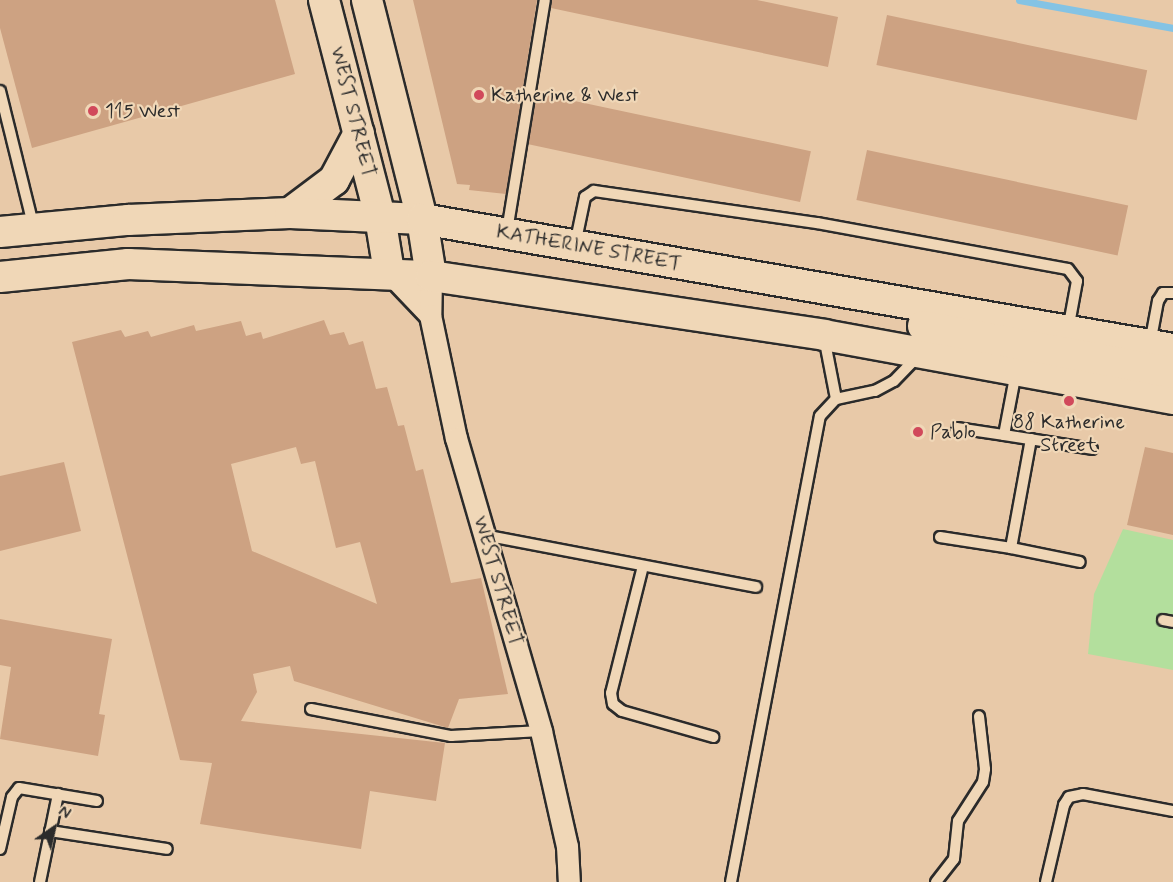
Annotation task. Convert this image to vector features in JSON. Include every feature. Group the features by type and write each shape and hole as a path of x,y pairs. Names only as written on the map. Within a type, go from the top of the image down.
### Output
{"main road":[{"name":"WEST STREET","path":"324,0 380,217 389,272"},
{"name":"WEST STREET","path":"367,0 423,219 431,276"},
{"path":"290,213 334,180 359,133"},
{"name":"KATHERINE STREET","path":"0,232 290,213 423,219 1161,347"},
{"path":"423,219 459,236 538,254 1173,373"},
{"path":"0,277 128,264 389,272 431,276 824,335 1173,399"}],"street":[{"path":"389,272 430,315"},
{"name":"WEST STREET","path":"431,276 430,315 456,438 541,731 567,846 569,882"},
{"name":"WEST STREET","path":"567,846 586,882"}],"lane":[{"path":"506,234 545,0"},
{"path":"0,91 34,228"},
{"path":"574,245 585,196 594,191 817,223 1068,269 1077,280 1068,330"},
{"path":"1161,347 1158,301 1163,293 1173,293"},
{"path":"824,335 836,399"},
{"path":"731,882 820,416 836,399 875,392 894,381 921,352"},
{"path":"1004,435 1016,369"},
{"path":"957,428 1092,449"},
{"path":"1011,548 1031,439"},
{"path":"484,535 756,587"},
{"path":"940,537 1080,562"},
{"path":"643,566 611,693 613,704 622,711 713,737"},
{"path":"311,709 451,736 541,731"},
{"path":"936,882 954,859 958,821 983,782 985,769 979,716"},
{"path":"0,849 16,791 23,787 97,801"},
{"path":"40,882 58,794"},
{"path":"1046,882 1064,805 1069,797 1083,794 1173,811"},
{"path":"50,831 167,849"}],"green space":[{"path":"1123,529 1173,540 1173,670 1088,654 1094,594"}],"building":[{"name":"115 West","path":"0,0 275,0 295,74 32,148 0,28"},
{"name":"Katherine & West","path":"413,0 537,0 506,194 469,190 470,185 457,184"},
{"path":"552,0 757,0 838,17 828,67 551,8"},
{"path":"887,15 1147,70 1137,120 876,65"},
{"path":"537,93 811,151 800,202 526,144"},
{"path":"867,150 1128,206 1118,255 856,200"},
{"path":"324,320 330,335 344,332 349,345 363,341 376,389 387,387 398,426 404,425 416,471 423,469 451,583 481,578 508,694 459,699 448,728 294,681 290,666 253,674 257,692 241,721 445,743 436,801 370,791 361,849 200,824 212,763 180,760 72,342 121,330 125,337 148,331 151,337 194,325 196,331 241,321 246,336 261,332 263,339","holes":["296,447 301,464 315,461 336,548 360,542 377,604 252,551 231,464"]},
{"path":"1145,447 1173,453 1173,535 1127,525"},
{"path":"64,462 81,531 0,551 0,476"},
{"path":"0,619 112,639 99,714 105,715 98,756 0,739 11,667 0,665"}],"waterway":[{"path":"1019,0 1173,28"}],"place":[{"name":"Katherine & West","path":"479,95"},
{"name":"115 West","path":"93,111"},
{"name":"88 Katherine Street","path":"1069,401"},
{"name":"Pablo","path":"918,432"}]}
